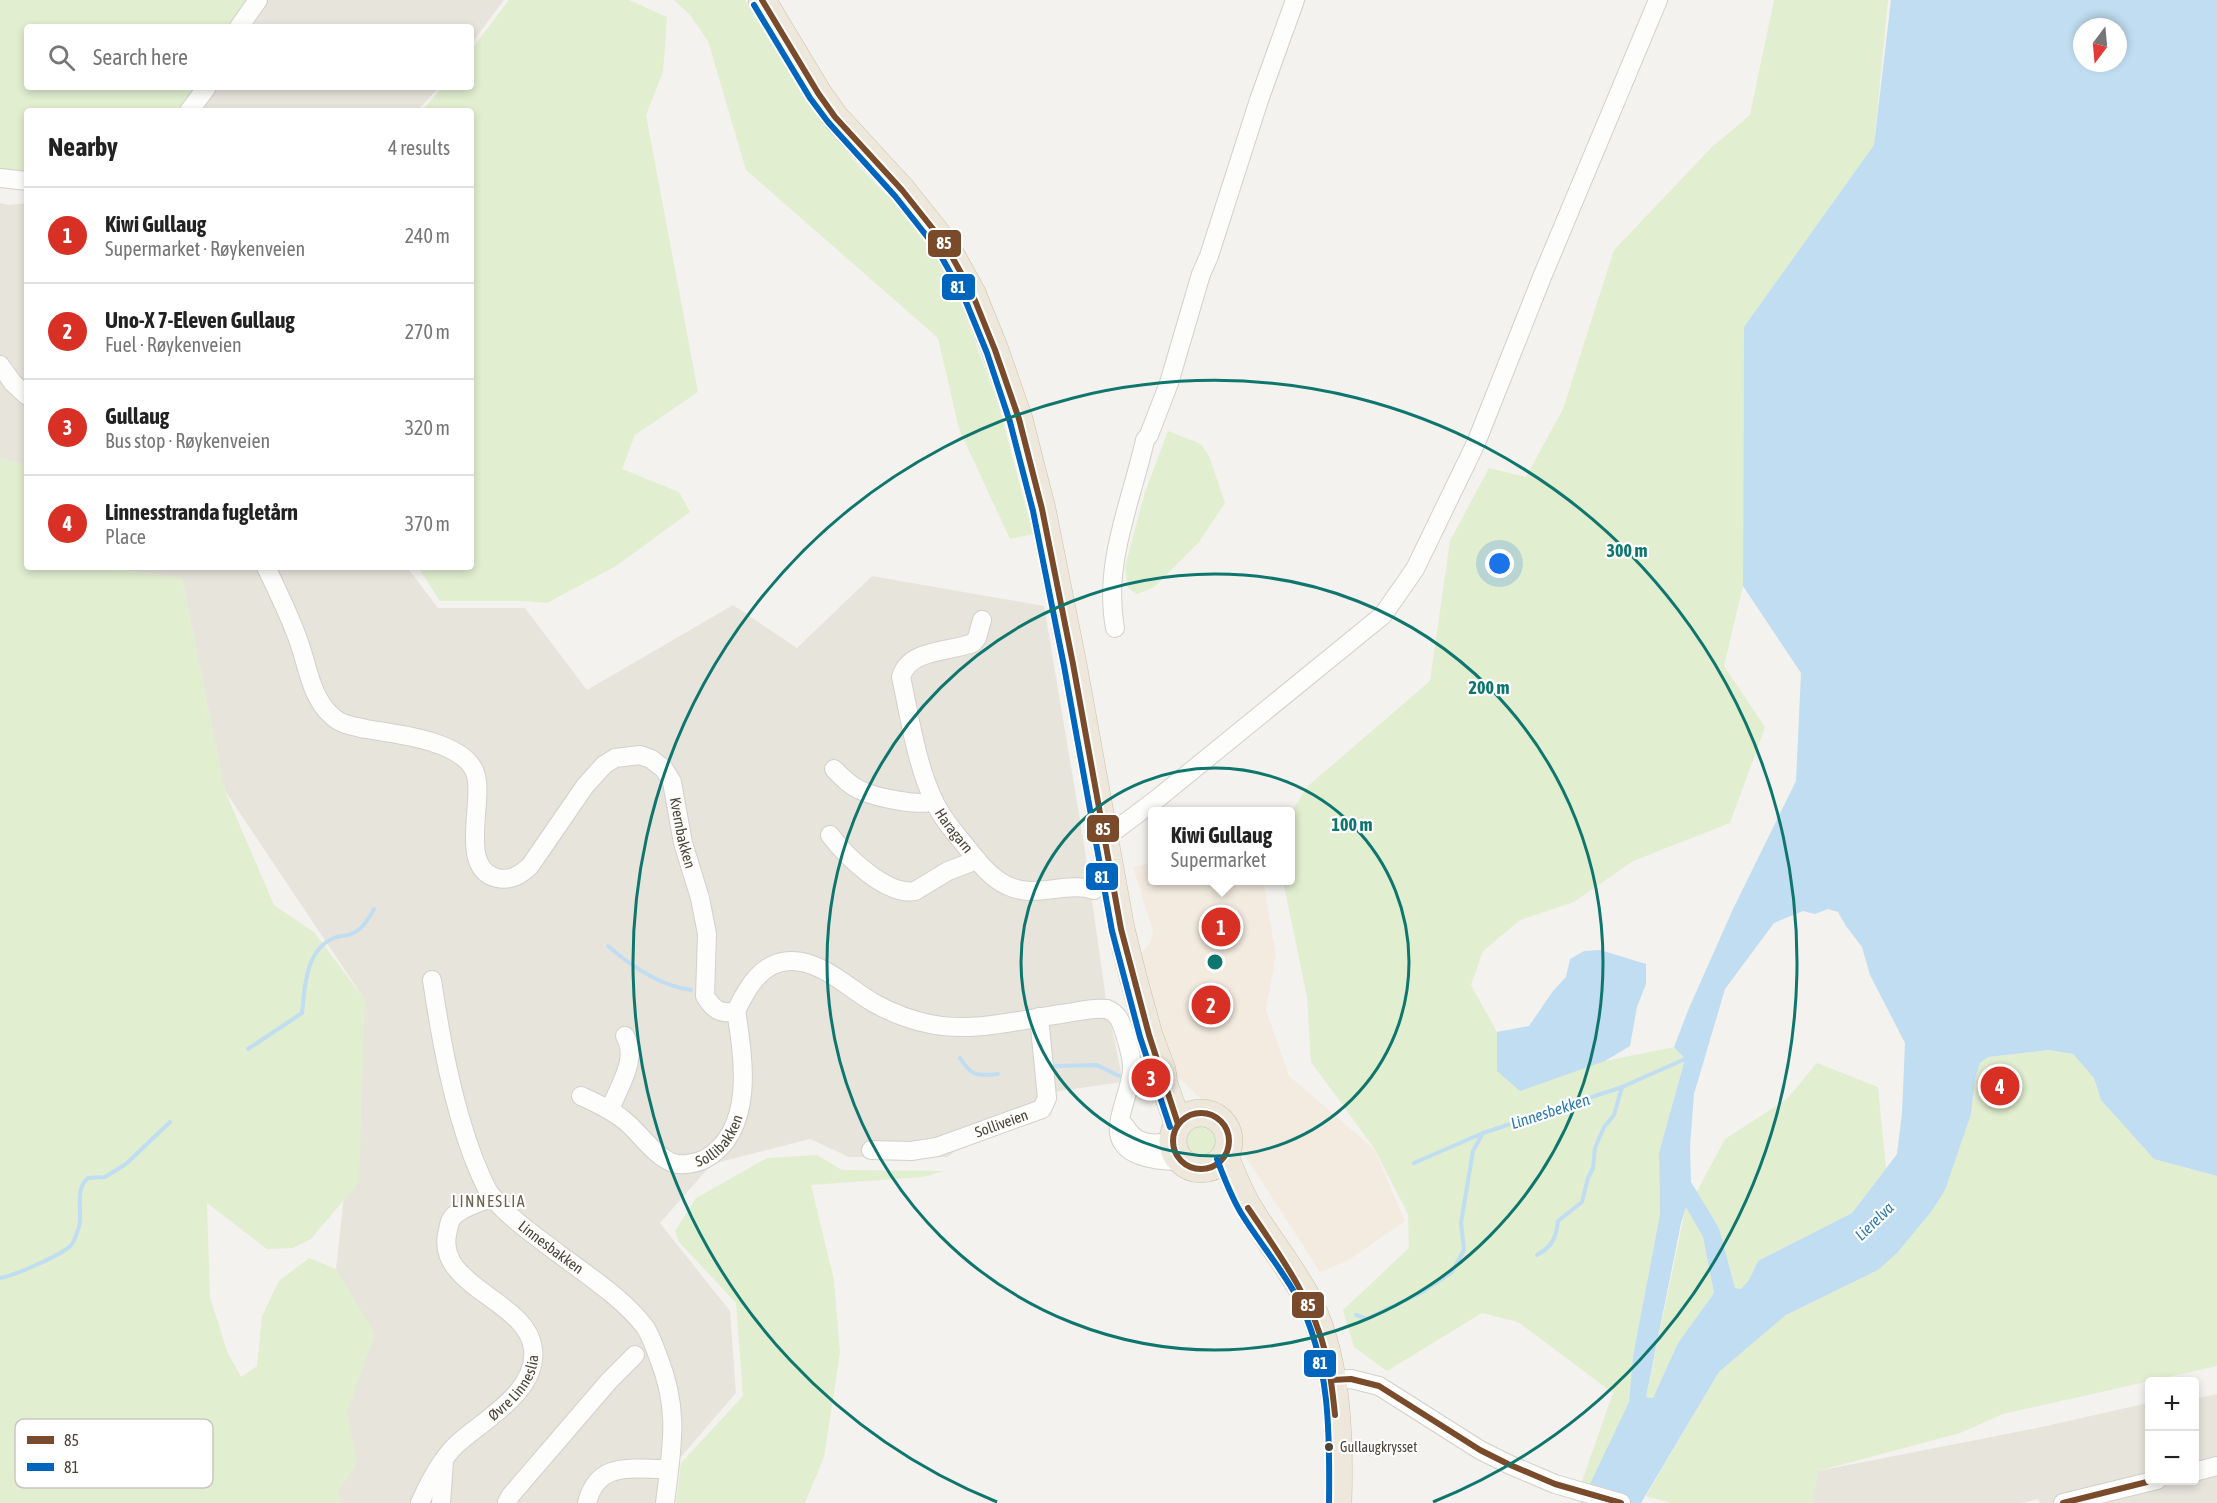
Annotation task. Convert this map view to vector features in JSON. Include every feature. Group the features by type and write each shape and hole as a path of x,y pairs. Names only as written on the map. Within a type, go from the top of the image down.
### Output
{"highway":[{"path":"762,0 835,117 909,198 945,244 959,266 981,315 1019,419 1038,490 1121,929 1149,1035 1193,1144 1248,1208 1306,1296 1322,1336 1332,1380 1338,1503"},
{"path":"1322,1503 1335,1415"}],"street":[{"path":"242,24 258,0"},
{"path":"1115,628 1113,603 1115,548 1145,440 1169,383 1201,274 1294,0"},
{"path":"1105,838 1157,799 1383,615 1415,569 1476,443 1658,0"},
{"path":"191,108 205,90"},
{"path":"0,178 24,181"},
{"path":"0,365 24,393"},
{"name":"Kvernbakken","path":"267,570 289,615 314,690 324,709 334,719 347,725 446,747 466,759 474,770 477,781 475,844 478,863 491,876 505,879 519,876 530,866 585,786 604,765 615,758 640,755 651,759 664,769 672,782 683,843 700,898 707,934 705,996 710,1005 719,1012 736,1011"},
{"name":"Haragarn","path":"982,620 973,643 916,658 906,665 901,677 924,776 934,801 943,818 977,860 1008,887 1023,891 1077,887 1094,890"},
{"path":"834,769 847,782 860,790 921,804 934,801"},
{"path":"830,835 863,871 897,889 909,892 915,891 948,871 977,860"},
{"path":"736,1011 757,976 766,968 787,961 810,963 881,1007 898,1015 926,1023 966,1027 1101,1008 1117,1015 1122,1023 1132,1061 1130,1083 1122,1117 1127,1130 1135,1139 1149,1144 1193,1144"},
{"name":"Linnesbakken","path":"432,980 455,1102 477,1166 493,1197 530,1231 592,1279 644,1325 653,1342 671,1394 672,1445 665,1503"},
{"name":"Sollibakken","path":"581,1096 610,1110 625,1121 660,1155 674,1163 701,1161 711,1155 730,1132 742,1096 744,1069 736,1011"},
{"name":"Solliveien","path":"871,1150 930,1149 1042,1109 1047,1098 1039,1017"},
{"path":"610,1110 625,1074 631,1052 625,1036"},
{"name":"Øvre Linneslia","path":"420,1503 427,1487 456,1445 519,1390 530,1374 533,1362 533,1346 526,1329 460,1273 447,1251 446,1236 450,1221 455,1215 493,1197"},
{"path":"507,1502 609,1381 635,1355"},
{"path":"1332,1380 1351,1379 1379,1386 1492,1456 1533,1475 1581,1492 1622,1503"},
{"path":"441,1503 444,1460"},
{"path":"2199,1471 2217,1466"},
{"path":"587,1503 591,1490 610,1472 625,1467 669,1469"},
{"path":"2063,1503 2145,1483"}],"shaded area":[{"path":"261,0 504,0 474,40 474,24 247,24"},
{"path":"207,90 436,90 420,108 193,108"},
{"path":"0,203 10,205 24,203 24,464 0,459"},
{"path":"121,570 409,570 438,608 525,608 587,690 733,605 797,648 872,576 1044,606 1084,844 1106,999 1123,1082 1059,1091 1013,1111 947,1157 849,1157 810,1139 712,1164 660,1223 730,1311 736,1393 661,1480 659,1503 332,1503 347,1411 336,1269 365,1000 225,791 182,578"},
{"path":"1148,864 1148,885 1264,885 1276,954 1266,1010 1289,1076 1374,1149 1405,1221 1349,1260 1320,1272 1249,1162 1208,1106 1172,1071 1140,955 1151,942 1153,931 1133,867"},
{"path":"2217,1394 2217,1503 2040,1503 2038,1499 2022,1503 1813,1503 1818,1471 2037,1428 2145,1404 2145,1485 2199,1485 2199,1398"}],"green space":[{"path":"0,0 247,0 235,24 24,24 24,90 196,90 182,108 24,108 24,173 0,171"},
{"path":"509,0 629,0 667,17 663,72 646,115 698,392 635,435 622,469 679,492 690,512 616,566 547,603 440,601 420,570 474,570 474,108 424,108 440,90 474,90 474,46"},
{"path":"674,0 745,0 820,120 861,169 911,220 938,258 956,290 998,403 1033,534 1010,539 959,429 938,338 746,170 708,41 690,15"},
{"path":"1774,0 1888,0 1874,145 1744,327 1743,586 1724,666 1765,727 1730,823 1633,861 1574,902 1520,920 1483,951 1471,985 1497,1032 1497,1071 1605,1061 1674,1047 1685,1059 1659,1153 1660,1214 1633,1356 1629,1402 1590,1486 1581,1484 1613,1393 1518,1322 1482,1313 1387,1371 1354,1347 1343,1310 1409,1248 1408,1214 1374,1148 1311,1062 1307,997 1284,885 1295,885 1294,807 1308,786 1430,681 1450,541 1489,468 1526,477 1563,409 1614,250 1712,147 1750,115"},
{"path":"1168,431 1201,444 1209,456 1225,503 1199,542 1154,587 1137,594 1128,588 1125,567 1145,492"},
{"path":"0,459 24,464 24,570 121,570 182,578 225,791 274,905 314,932 365,1000 359,1182 311,1239 293,1248 267,1249 207,1203 210,1297 227,1351 241,1377 257,1366 262,1316 279,1281 309,1258 336,1269 375,1334 347,1411 357,1464 339,1490 341,1503 0,1503"},
{"path":"2049,1050 2073,1054 2094,1078 2101,1100 2154,1159 2217,1176 2217,1366 2168,1377 2145,1377 2145,1382 2003,1414 1960,1433 1818,1471 1813,1503 1671,1503 1646,1496 1719,1372 1786,1315 1878,1270 1897,1253 1931,1212 1971,1114 1975,1079 1980,1063 1988,1057"},
{"path":"1817,1063 1878,1087 1886,1168 1852,1213 1758,1261 1749,1280 1741,1289 1735,1288 1719,1228 1696,1193 1725,1139 1787,1099"},
{"path":"1202,1125 1214,1130 1219,1142 1214,1154 1202,1159 1190,1154 1185,1142 1190,1130"},
{"path":"817,1155 842,1170 945,1171 923,1177 811,1185 834,1280 840,1353 824,1457 805,1503 676,1503 681,1463 743,1396 736,1303 679,1242 675,1231 696,1198 767,1158"},
{"path":"1686,1206 1703,1237 1714,1293 1678,1343 1653,1398 1646,1397"}],"water":[{"name":"Lierelva","path":"1891,0 2217,0 2217,1176 2154,1159 2101,1100 2094,1078 2073,1054 2049,1050 1988,1057 1980,1063 1975,1079 1971,1114 1945,1190 1931,1212 1897,1253 1878,1270 1786,1315 1719,1372 1641,1503 1581,1503 1629,1402 1633,1356 1660,1214 1659,1153 1685,1059 1674,1047 1733,909 1796,781 1801,673 1743,586 1744,327 1874,145","holes":["1828,909 1838,912 1862,947 1870,975 1905,1043 1902,1113 1897,1154 1852,1213 1758,1261 1749,1280 1741,1289 1735,1288 1719,1228 1691,1182 1690,1147 1694,1094 1725,989 1774,923 1803,911 1815,914","1686,1207 1703,1237 1714,1293 1678,1343 1653,1398 1646,1397"]},
{"path":"1600,950 1646,964 1646,984 1637,1007 1630,1046 1605,1061 1520,1091 1497,1071 1497,1032 1529,1026 1553,991 1566,977 1570,959 1584,951"}],"waterway":[{"name":"Linnesbekken","path":"248,1049 302,1013 308,970 317,951 334,938 357,931 374,909"},
{"name":"Linnesbekken","path":"608,946 626,961 658,980 691,990"},
{"name":"Linnesbekken","path":"960,1058 968,1069 976,1074 998,1074"},
{"name":"Linnesbekken","path":"1414,1163 1483,1133 1622,1087 1685,1059"},
{"name":"Linnesbekken","path":"1056,1066 1097,1065 1119,1076"},
{"path":"1537,1255 1552,1241 1558,1221 1582,1202 1593,1168 1595,1148 1604,1127 1614,1115 1622,1087"},
{"name":"Linnesbekken","path":"0,1278 38,1264 67,1248 73,1242 79,1227 81,1188 88,1178 105,1177 126,1164 170,1122"},
{"path":"1356,1315 1367,1319 1422,1292 1452,1272 1464,1250 1461,1223 1473,1151 1483,1133"}],"transit line":[{"name":"85","path":"762,0 835,117 902,190 945,244 972,293 995,350 1019,419 1042,509 1073,664 1121,929 1149,1035 1178,1124"},
{"name":"81","path":"754,5 810,98 828,122 895,196 937,249 964,297 987,353 1010,422 1033,511 1064,666 1112,931 1140,1037 1170,1127"},
{"name":"85","path":"1195,1113 1207,1113 1217,1117 1225,1125 1229,1141 1225,1157 1217,1165 1207,1169 1195,1169 1185,1165 1177,1157 1173,1147 1173,1135 1177,1125 1185,1117 1195,1113"},
{"name":"81","path":"1217,1159 1241,1213 1284,1276 1308,1321 1316,1346 1326,1398 1329,1503"},
{"name":"85","path":"1248,1208 1294,1278 1313,1315 1328,1362 1335,1415"},
{"name":"85","path":"1332,1380 1351,1379 1379,1386 1480,1450 1508,1464 1555,1484 1621,1503"},
{"name":"85","path":"2063,1503 2145,1482"}],"place":[{"name":"Kiwi Gullaug","path":"1221,927"},
{"name":"Uno-X 7-Eleven Gullaug","path":"1211,1005"},
{"name":"Gullaug","path":"1151,1078"},
{"name":"Linnesstranda fugletårn","path":"2000,1086"},
{"name":"Gullaugkrysset","path":"1329,1447"}],"district":[{"name":"LINNESLIA","path":"489,1201"}]}
